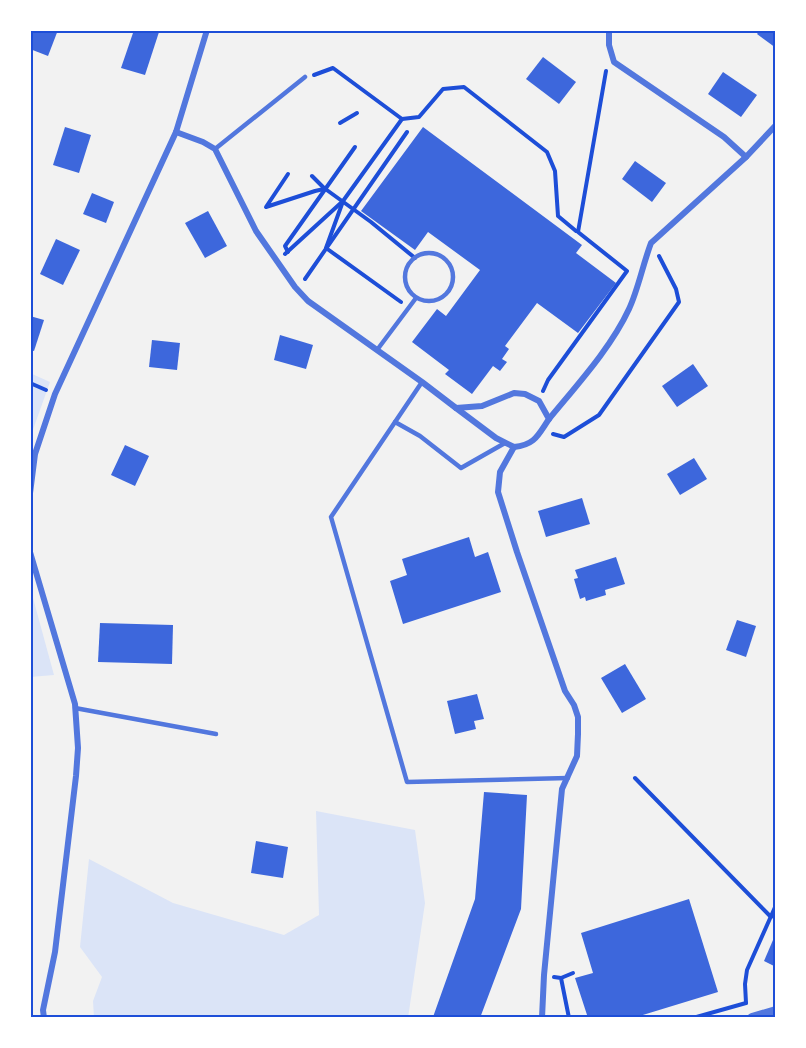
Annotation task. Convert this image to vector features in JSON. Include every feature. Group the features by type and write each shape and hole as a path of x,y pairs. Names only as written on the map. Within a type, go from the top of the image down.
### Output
{"street":[{"path":"30,493 35,454 55,394 176,132 207,30"},
{"path":"609,30 609,45 614,62 724,138 746,157"},
{"path":"176,132 215,149 256,231 308,301 496,438 513,447 524,446 533,441 606,348 630,307 651,243 746,157 776,125"},
{"path":"456,408 482,406 514,393 525,394 538,401 549,419"},
{"path":"513,447 500,472 498,492 565,692 574,705 578,717 577,756 562,789 542,1018"},
{"path":"30,552 75,704 78,748 57,941 43,1010 44,1018"},
{"path":"753,1018 776,1011"}],"lane":[{"path":"215,149 304,76"},
{"path":"429,253 436,254 449,264 453,272 451,288 439,299 423,300 416,297 407,286 406,271 415,258 429,253"},
{"path":"377,350 416,297"},
{"path":"422,382 331,517 407,782 568,778"},
{"path":"394,422 420,436 461,468 505,443"},
{"path":"75,708 216,734"}],"path":[{"path":"538,401 548,380 627,271 578,232 605,73 614,62"},
{"path":"319,74 333,68 402,119 419,117 443,89 464,87 547,152 555,171 558,216 576,231"},
{"path":"340,123 357,113"},
{"path":"277,262 343,201 402,119"},
{"path":"297,289 407,132"},
{"path":"288,252 285,246 355,147"},
{"path":"288,174 266,207 325,189"},
{"path":"312,176 325,189 415,258"},
{"path":"326,248 343,201"},
{"path":"541,431 564,437 599,415 679,302 667,270 651,243"},
{"path":"326,248 408,308"},
{"path":"635,778 771,917"},
{"path":"746,1003 747,970 776,905"},
{"path":"544,975 561,978 573,973"},
{"path":"561,978 569,1018"},
{"path":"693,1018 756,1000"}],"shaded area":[{"path":"30,373 50,382 30,438"},
{"path":"30,587 54,675 30,677"},
{"path":"316,811 415,830 425,903 408,1018 94,1018 93,1001 102,977 80,947 89,859 173,903 284,935 319,915"}],"building":[{"path":"30,30 58,30 48,56 30,49"},
{"path":"134,30 159,32 145,75 121,68"},
{"path":"760,30 776,30 776,48 757,34"},
{"path":"543,57 576,82 559,104 526,79"},
{"path":"723,72 757,95 741,117 708,94"},
{"path":"65,127 91,135 79,173 53,165"},
{"path":"423,127 582,245 576,253 616,283 578,333 537,303 505,346 509,349 502,359 507,362 500,371 493,366 472,394 445,374 449,370 412,342 437,309 446,316 480,270 428,232 415,250 361,211"},
{"path":"635,161 666,183 652,202 622,179"},
{"path":"92,193 114,202 106,223 83,214"},
{"path":"208,211 227,246 205,258 185,223"},
{"path":"56,239 80,250 63,285 40,274"},
{"path":"30,316 44,320 34,351 30,350"},
{"path":"280,335 313,345 306,369 274,360"},
{"path":"152,340 180,343 177,370 149,367"},
{"path":"693,364 708,386 677,407 662,386"},
{"path":"125,445 149,456 135,486 111,475"},
{"path":"694,458 707,479 680,495 667,474"},
{"path":"582,498 590,524 546,537 538,511"},
{"path":"469,537 475,557 488,552 501,592 403,624 390,581 407,575 402,559"},
{"path":"616,557 625,584 605,590 606,595 586,601 585,597 580,599 574,579 578,578 575,570"},
{"path":"737,620 756,626 746,657 726,650"},
{"path":"100,623 173,625 172,664 98,662"},
{"path":"625,664 646,699 622,713 601,678"},
{"path":"477,694 484,719 474,721 476,729 455,734 447,701"},
{"path":"484,792 527,795 521,909 480,1018 436,1018 433,1017 475,899"},
{"path":"256,841 288,847 283,878 251,873"},
{"path":"689,899 718,992 633,1018 588,1018 575,978 593,973 581,933"},
{"path":"776,933 776,967 764,961"}]}
